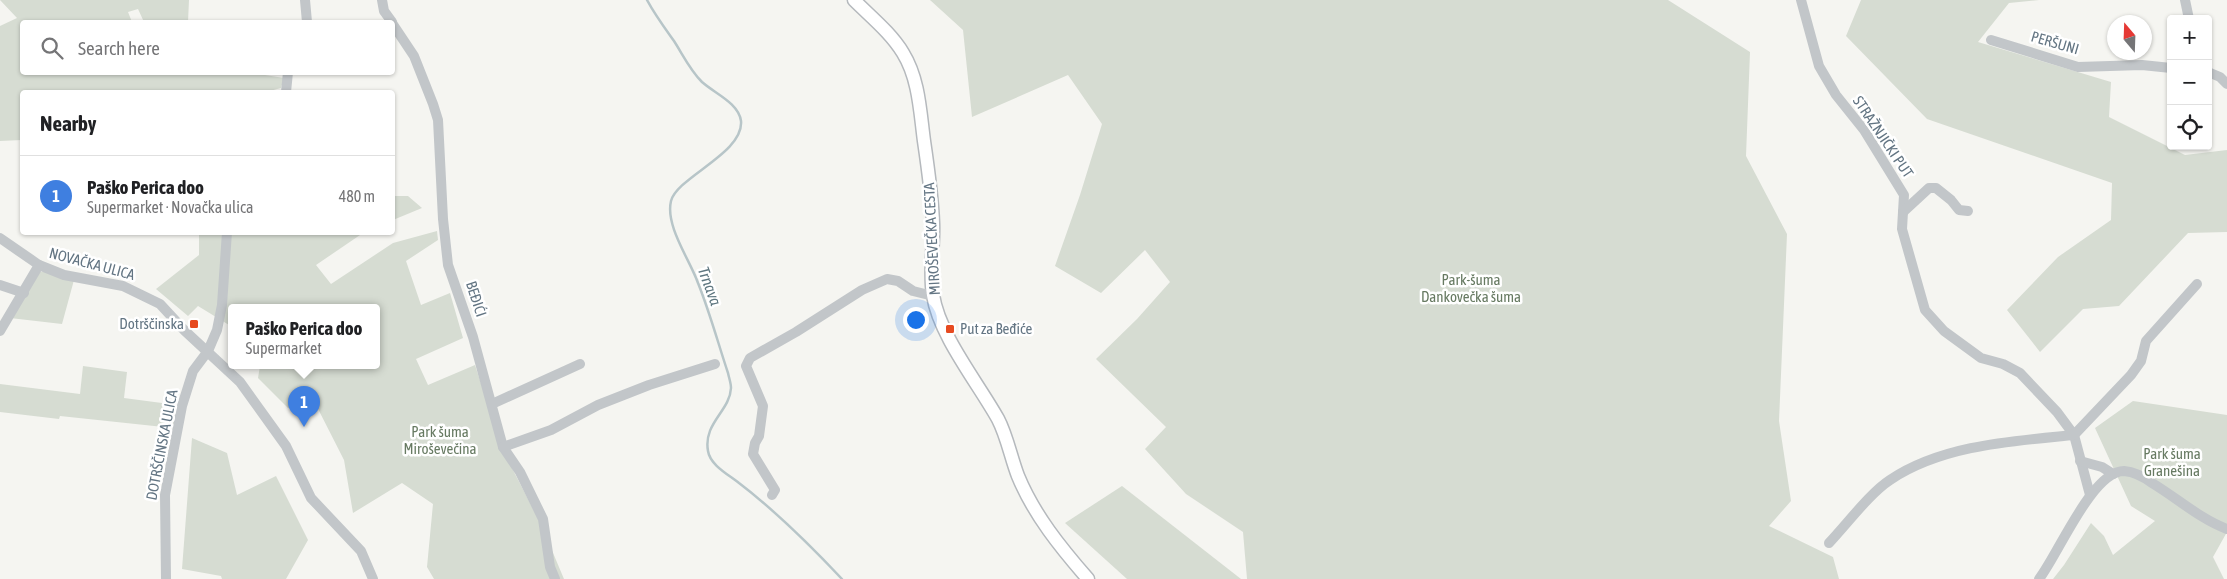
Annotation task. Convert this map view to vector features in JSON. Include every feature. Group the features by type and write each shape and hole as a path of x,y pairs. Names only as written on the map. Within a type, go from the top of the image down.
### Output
{"main road":[{"name":"MIROŠEVEČKA CESTA","path":"854,0 903,52 913,73 918,94 931,198 933,296 939,316 953,345 1000,422 1018,477 1030,502 1056,541 1088,579"}],"street":[{"path":"305,0 307,20"},
{"name":"BEĐIĆI","path":"382,0 384,11 390,20"},
{"name":"STRAŽNJIČKI PUT","path":"1801,0 1819,66 1836,95 1864,130 1895,177 1904,195 1902,230 1925,310 1944,331 1981,358 2003,364 2020,373 2057,412 2074,435 2090,495"},
{"path":"2185,0 2188,15"},
{"name":"BEĐIĆI","path":"395,28 414,56 438,120 443,219 448,265 492,404 503,447 520,472 544,519 550,567 555,579"},
{"name":"PERŠUNI","path":"1992,40 2078,67 2142,65 2167,68"},
{"path":"2212,74 2220,77 2227,84"},
{"path":"286,90 288,75"},
{"path":"1903,212 1930,188 1936,188 1951,200 1959,210 1968,211"},
{"name":"DOTRŠČINSKA ULICA","path":"166,579 165,495 182,406 193,371 208,351 218,330 222,305 227,235"},
{"name":"NOVAČKA ULICA","path":"0,238 39,266 64,275 122,286 160,304 240,382 286,446 311,498 361,551 373,579"},
{"path":"0,331 39,266"},
{"path":"772,495 775,490 753,454 755,443 759,436 763,406 746,366 750,358 796,332 862,290 887,279 898,280 913,291 933,296"},
{"path":"1829,543 1886,483 1940,455 2014,442 2074,435 2131,375 2141,361 2146,340 2197,284"},
{"path":"0,286 24,293"},
{"path":"492,404 580,364"},
{"path":"503,447 552,430 606,402 715,364"},
{"path":"2080,461 2102,467 2113,474"},
{"path":"2039,579 2090,495 2105,479 2113,474 2125,471 2140,475 2191,509 2227,529"}],"green space":[{"path":"0,0 189,0 188,20 143,20 138,9 128,12 131,20 20,20 20,75 266,75 284,78 281,88 274,90 20,90 20,140 0,141 0,26 17,18"},
{"name":"Park-šuma Dankovečka šuma","path":"930,0 1668,0 1750,52 1746,156 1787,234 1779,421 1791,501 1769,526 1833,557 1839,579 1247,579 1243,532 1186,494 1145,449 1166,427 1096,359 1137,319 1170,282 1145,250 1101,293 1055,266 1102,124 1068,75 972,117 963,30"},
{"path":"1861,0 2039,0 2009,3 1978,42 2111,82 2109,117 2167,146 2167,150 2175,150 2185,155 2227,150 2227,232 2188,233 2119,306 2083,309 2040,352 2007,310 2058,257 2111,220 2112,183 1927,119 1846,36"},
{"path":"395,196 408,196 422,208 395,219"},
{"name":"Park šuma Miroševečina","path":"437,231 438,240 406,261 421,305 450,293 463,338 416,359 428,385 475,365 503,451 540,522 564,579 434,579 427,567 433,504 402,483 353,513 344,460 314,401 288,408 258,378 260,369 380,369 380,304 228,304 228,324 198,306 188,316 156,289 199,255 199,235 360,235 316,265 331,284 393,243"},
{"path":"40,272 47,272 74,280 62,324 10,318"},
{"path":"83,366 127,372 124,398 177,405 173,428 60,416 59,419 0,412 0,384 80,394"},
{"name":"Park šuma Granešina","path":"2133,401 2227,415 2227,532 2213,557 2224,579 2053,579 2091,523 2104,536 2113,555 2155,521 2131,506 2095,428"},
{"path":"192,438 227,453 237,495 276,476 308,540 286,579 222,579 221,576 182,569"},
{"path":"1122,486 1241,579 1127,579 1065,523"}],"waterway":[{"name":"Trnava","path":"647,0 694,72 702,82 736,109 741,121 739,133 732,144 676,192 671,201 670,211 679,243 702,294 731,384 730,396 709,433 709,456 720,469 780,517 842,579"}],"place":[{"name":"Dotrščinska","path":"194,324"},
{"name":"Put za Beđiće","path":"950,329"},
{"name":"Paško Perica doo","path":"304,427"}]}
